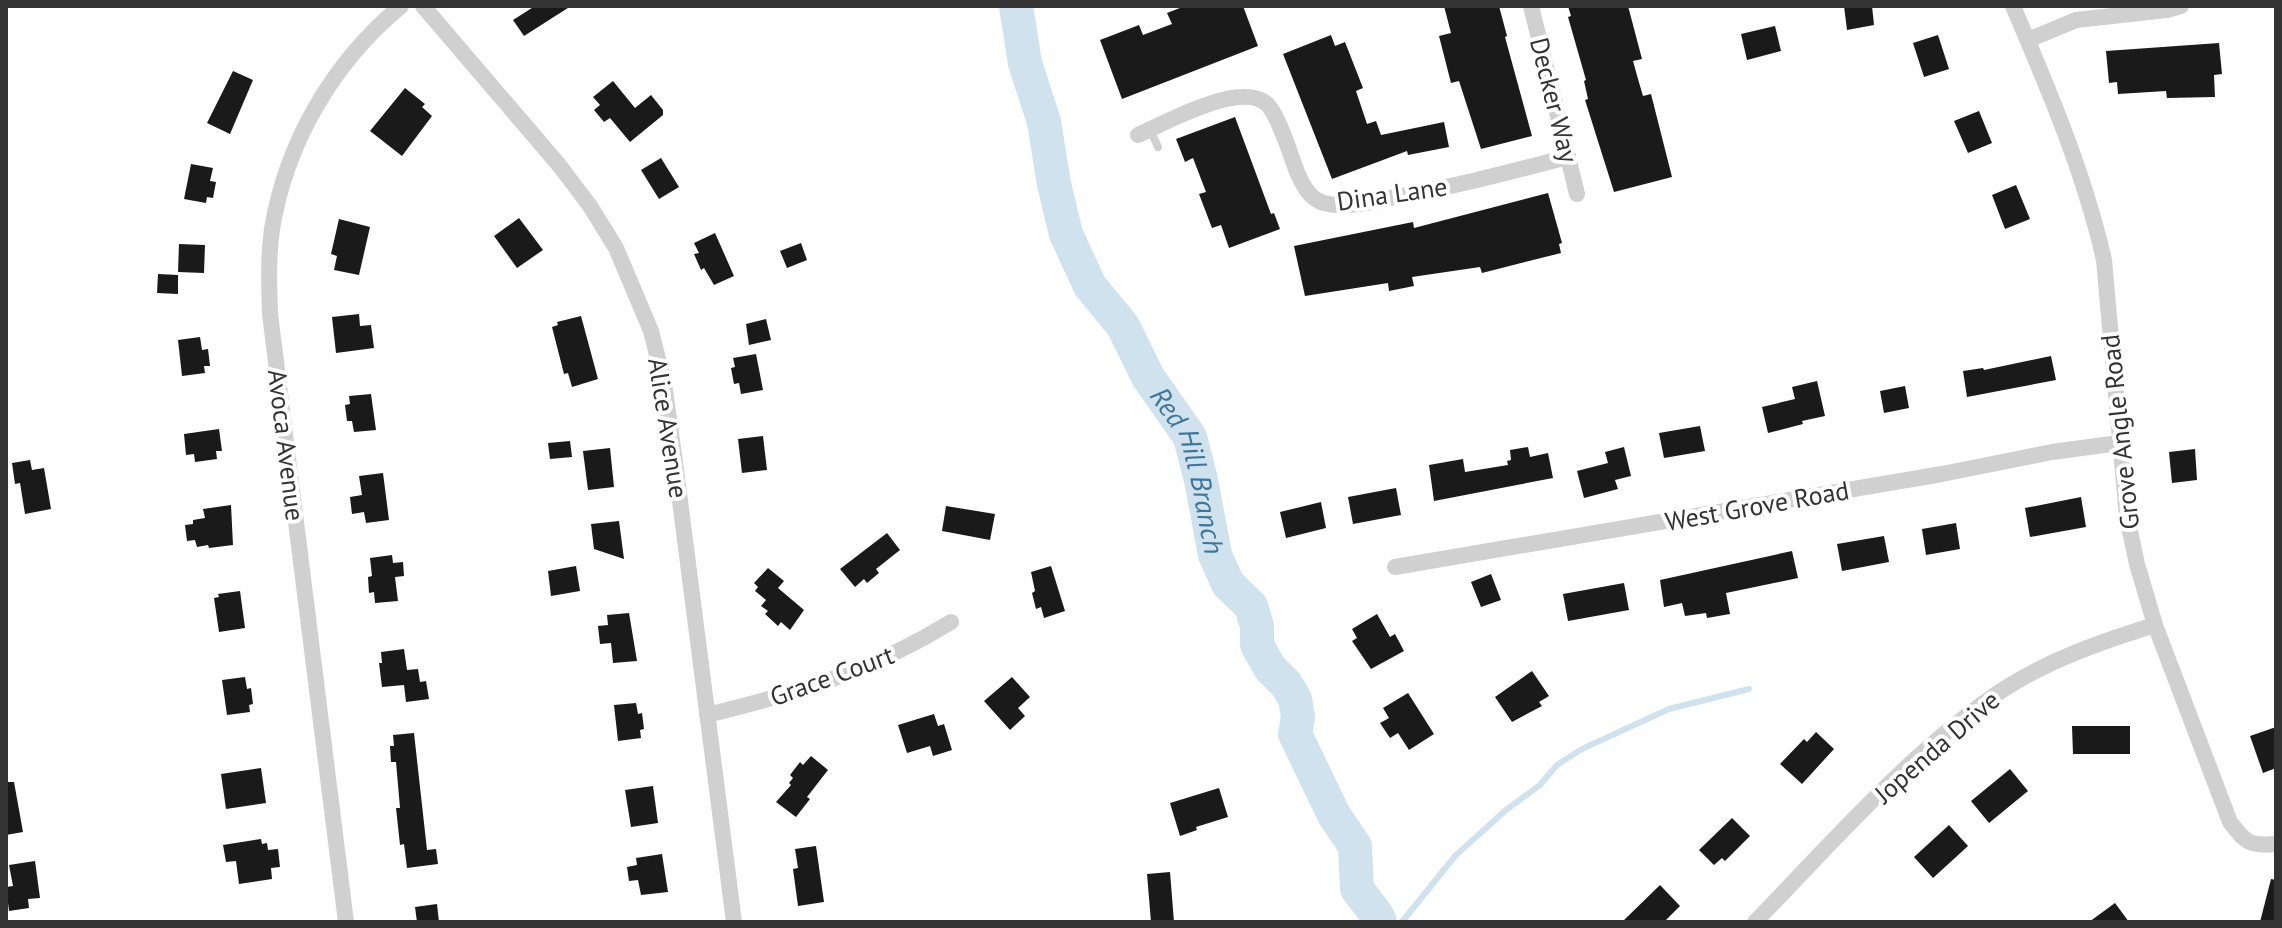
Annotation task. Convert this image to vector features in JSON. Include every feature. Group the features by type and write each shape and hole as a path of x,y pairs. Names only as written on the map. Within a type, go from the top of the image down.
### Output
{"street":[{"name":"Avoca Avenue","path":"346,922 271,330 269,275 272,230 281,187 297,144 320,99 350,56 380,23 401,6"},
{"name":"Alice Avenue","path":"423,6 582,196 616,248 651,331 664,383 734,922"},
{"name":"Decker Way","path":"1531,6 1577,194"},
{"name":"Grove Angle Road","path":"2013,6 2085,187 2104,260 2127,517 2155,625 2230,822 2242,838 2255,845 2276,844"},
{"path":"2028,40 2076,20 2181,6"},
{"name":"Dina Lane","path":"1144,132 1229,97 1256,98 1268,105 1304,187 1312,197 1323,203 1347,206 1433,191 1568,157"},
{"name":"West Grove Road","path":"1395,567 1881,485 2011,459 2119,443"},
{"name":"Grace Court","path":"707,715 839,678 913,645 951,622"},
{"name":"Jopenda Drive","path":"1755,922 1907,768 2004,689 2094,644 2155,625"}],"lane":[{"path":"1144,132 1158,147"}],"building":[{"path":"535,6 571,6 524,36 513,20"},
{"path":"1185,6 1243,6 1258,46 1122,99 1100,40 1139,25 1143,35 1172,24 1167,13"},
{"path":"1444,6 1499,6 1532,136 1481,149 1459,81 1451,83 1439,36 1451,33"},
{"path":"1568,6 1628,6 1642,59 1633,61 1643,96 1651,94 1672,177 1614,192 1585,100 1588,99 1586,80 1568,17 1571,16"},
{"path":"1844,6 1872,6 1874,25 1847,30"},
{"path":"1775,26 1781,51 1747,60 1741,34"},
{"path":"1331,35 1335,46 1345,42 1363,88 1356,91 1367,124 1376,121 1381,135 1444,122 1449,147 1408,155 1407,151 1332,179 1283,54"},
{"path":"1938,35 1949,69 1924,77 1913,43"},
{"path":"2219,43 2222,74 2214,75 2215,97 2167,98 2166,91 2118,94 2117,82 2109,83 2106,51"},
{"path":"233,71 253,80 230,134 207,123"},
{"path":"613,81 635,108 651,95 663,110 663,115 630,142 610,118 604,122 594,110 600,105 593,97"},
{"path":"405,88 425,104 422,107 432,116 402,156 370,131"},
{"path":"1979,111 1992,143 1968,153 1954,121"},
{"path":"1235,117 1271,214 1274,213 1280,229 1229,248 1221,225 1212,228 1199,194 1206,192 1193,158 1185,162 1176,139"},
{"path":"661,158 679,187 659,199 641,170"},
{"path":"191,164 213,168 210,181 216,182 213,198 207,197 206,203 184,199"},
{"path":"2016,185 2030,219 2005,229 1992,195"},
{"path":"1548,193 1562,243 1559,244 1561,253 1482,273 1480,267 1412,277 1414,286 1389,291 1388,283 1305,296 1294,246 1413,222 1414,228"},
{"path":"519,218 543,250 517,268 494,236"},
{"path":"339,219 370,227 359,275 334,270 337,256 331,254"},
{"path":"715,233 734,276 714,285 704,268 701,270 694,254 699,253 694,243"},
{"path":"801,243 807,260 787,268 780,251"},
{"path":"179,244 205,245 204,273 178,272"},
{"path":"158,274 178,275 178,294 157,293"},
{"path":"359,314 360,326 371,325 374,348 336,353 332,317"},
{"path":"581,316 598,379 572,387 568,373 564,374 552,327 558,325 557,322"},
{"path":"766,319 771,340 749,345 746,324"},
{"path":"200,337 202,350 208,349 210,366 204,366 205,373 182,376 178,340"},
{"path":"756,354 763,390 741,394 739,383 734,384 733,358"},
{"path":"2051,356 2056,380 1967,397 1963,371 1984,370"},
{"path":"1817,381 1825,416 1768,433 1762,407 1795,399 1792,387"},
{"path":"1905,386 1909,408 1884,413 1880,391"},
{"path":"371,394 376,430 354,432 352,421 347,421 345,405 350,404 349,396"},
{"path":"1700,426 1705,451 1664,458 1659,433"},
{"path":"219,429 222,451 216,451 217,459 195,462 194,454 186,455 184,434"},
{"path":"763,436 767,470 742,473 738,439"},
{"path":"570,441 572,457 550,459 548,443"},
{"path":"1528,447 1530,457 1548,453 1553,478 1434,501 1429,465 1463,459 1465,472 1508,465 1510,450"},
{"path":"1624,447 1631,476 1615,480 1618,489 1584,498 1577,471 1608,463 1605,452"},
{"path":"610,448 614,487 588,490 583,451"},
{"path":"2195,449 2197,480 2172,483 2169,452"},
{"path":"30,460 32,470 44,468 51,509 25,514 20,483 15,484 12,463"},
{"path":"383,473 389,520 366,523 364,512 352,514 350,497 362,495 359,476"},
{"path":"1396,488 1401,515 1353,524 1348,497"},
{"path":"2081,497 2086,527 2030,537 2025,508"},
{"path":"1321,502 1326,528 1286,538 1280,512"},
{"path":"231,505 233,545 197,547 195,540 187,541 185,525 205,518 203,509"},
{"path":"946,506 995,514 990,540 942,531"},
{"path":"619,521 624,559 594,549 591,524"},
{"path":"1956,523 1960,549 1926,555 1922,529"},
{"path":"887,533 900,550 876,569 879,573 867,583 864,579 855,587 840,569"},
{"path":"1884,536 1889,562 1842,571 1837,544"},
{"path":"1792,551 1798,578 1726,593 1730,614 1707,618 1706,613 1685,616 1682,603 1664,607 1660,580"},
{"path":"392,555 393,563 403,562 404,576 395,577 398,601 375,603 374,592 369,593 368,577 372,576 370,558"},
{"path":"576,566 580,591 551,596 548,571"},
{"path":"1051,566 1065,611 1044,618 1041,607 1036,609 1031,572"},
{"path":"768,568 784,581 778,588 804,610 790,630 781,622 778,626 765,614 768,611 761,606 766,600 755,591 758,587 754,583"},
{"path":"1491,574 1501,600 1481,607 1471,582"},
{"path":"1624,583 1629,610 1568,621 1563,594"},
{"path":"240,591 245,628 219,632 214,598 219,597 218,594"},
{"path":"629,613 637,661 613,663 611,643 600,644 598,626 608,625 607,615"},
{"path":"1377,614 1390,637 1395,634 1404,651 1371,669 1352,641 1357,638 1352,629"},
{"path":"404,649 407,670 418,669 420,682 426,681 429,699 406,702 404,685 382,687 381,652"},
{"path":"1532,671 1549,696 1539,702 1542,706 1512,722 1495,697"},
{"path":"245,677 247,689 251,688 253,704 249,705 250,712 227,715 222,680"},
{"path":"1012,677 1030,697 1018,708 1025,716 1010,730 984,701"},
{"path":"1408,693 1434,734 1409,750 1398,733 1390,738 1380,723 1389,718 1383,708"},
{"path":"636,703 638,714 642,713 644,729 640,730 641,738 618,741 614,705"},
{"path":"934,714 938,726 944,724 952,750 933,756 930,746 907,753 898,725"},
{"path":"2072,726 2130,726 2130,754 2073,754"},
{"path":"2276,727 2276,768 2263,773 2250,736"},
{"path":"1816,732 1834,749 1802,784 1780,764 1804,739 1807,742"},
{"path":"414,733 427,850 436,849 438,864 407,868 404,844 400,845 396,762 391,762 390,746 394,746 393,735"},
{"path":"811,756 828,770 796,817 776,802 791,785 789,783 793,778 790,775 800,762 803,765"},
{"path":"261,768 266,803 226,809 221,774"},
{"path":"2010,769 2028,791 1989,823 1971,801"},
{"path":"6,782 14,782 23,832 6,835"},
{"path":"653,786 658,823 631,827 625,790"},
{"path":"1219,788 1228,817 1196,827 1197,830 1180,836 1170,803"},
{"path":"1732,818 1750,836 1725,861 1722,858 1714,865 1699,850"},
{"path":"1949,825 1968,846 1933,878 1914,857"},
{"path":"261,839 262,844 267,843 268,850 278,849 280,867 271,868 272,879 239,884 236,861 226,862 223,845"},
{"path":"816,846 824,902 798,906 793,869 798,868 795,849"},
{"path":"662,854 668,892 641,895 638,880 629,881 627,867 637,865 636,858"},
{"path":"35,861 40,898 28,899 29,908 9,911 6,887 13,886 9,865"},
{"path":"1170,872 1174,922 1151,922 1147,874"},
{"path":"2271,879 2276,880 2276,922 2260,922"},
{"path":"1660,885 1680,906 1664,922 1622,922"},
{"path":"2115,903 2129,922 2089,922"},
{"path":"437,904 439,922 417,922 415,907"}],"waterway":[{"name":"Red Hill Branch","path":"1016,6 1025,63 1044,122 1066,234 1090,286 1123,326 1148,377 1190,437 1215,555 1228,584 1251,606 1257,626 1257,645 1270,668 1286,684 1295,699 1298,717 1295,734 1334,815 1355,846 1357,889 1380,922"},
{"path":"1402,922 1455,856 1506,810 1540,785 1557,765 1582,749 1669,709 1749,689"}]}
